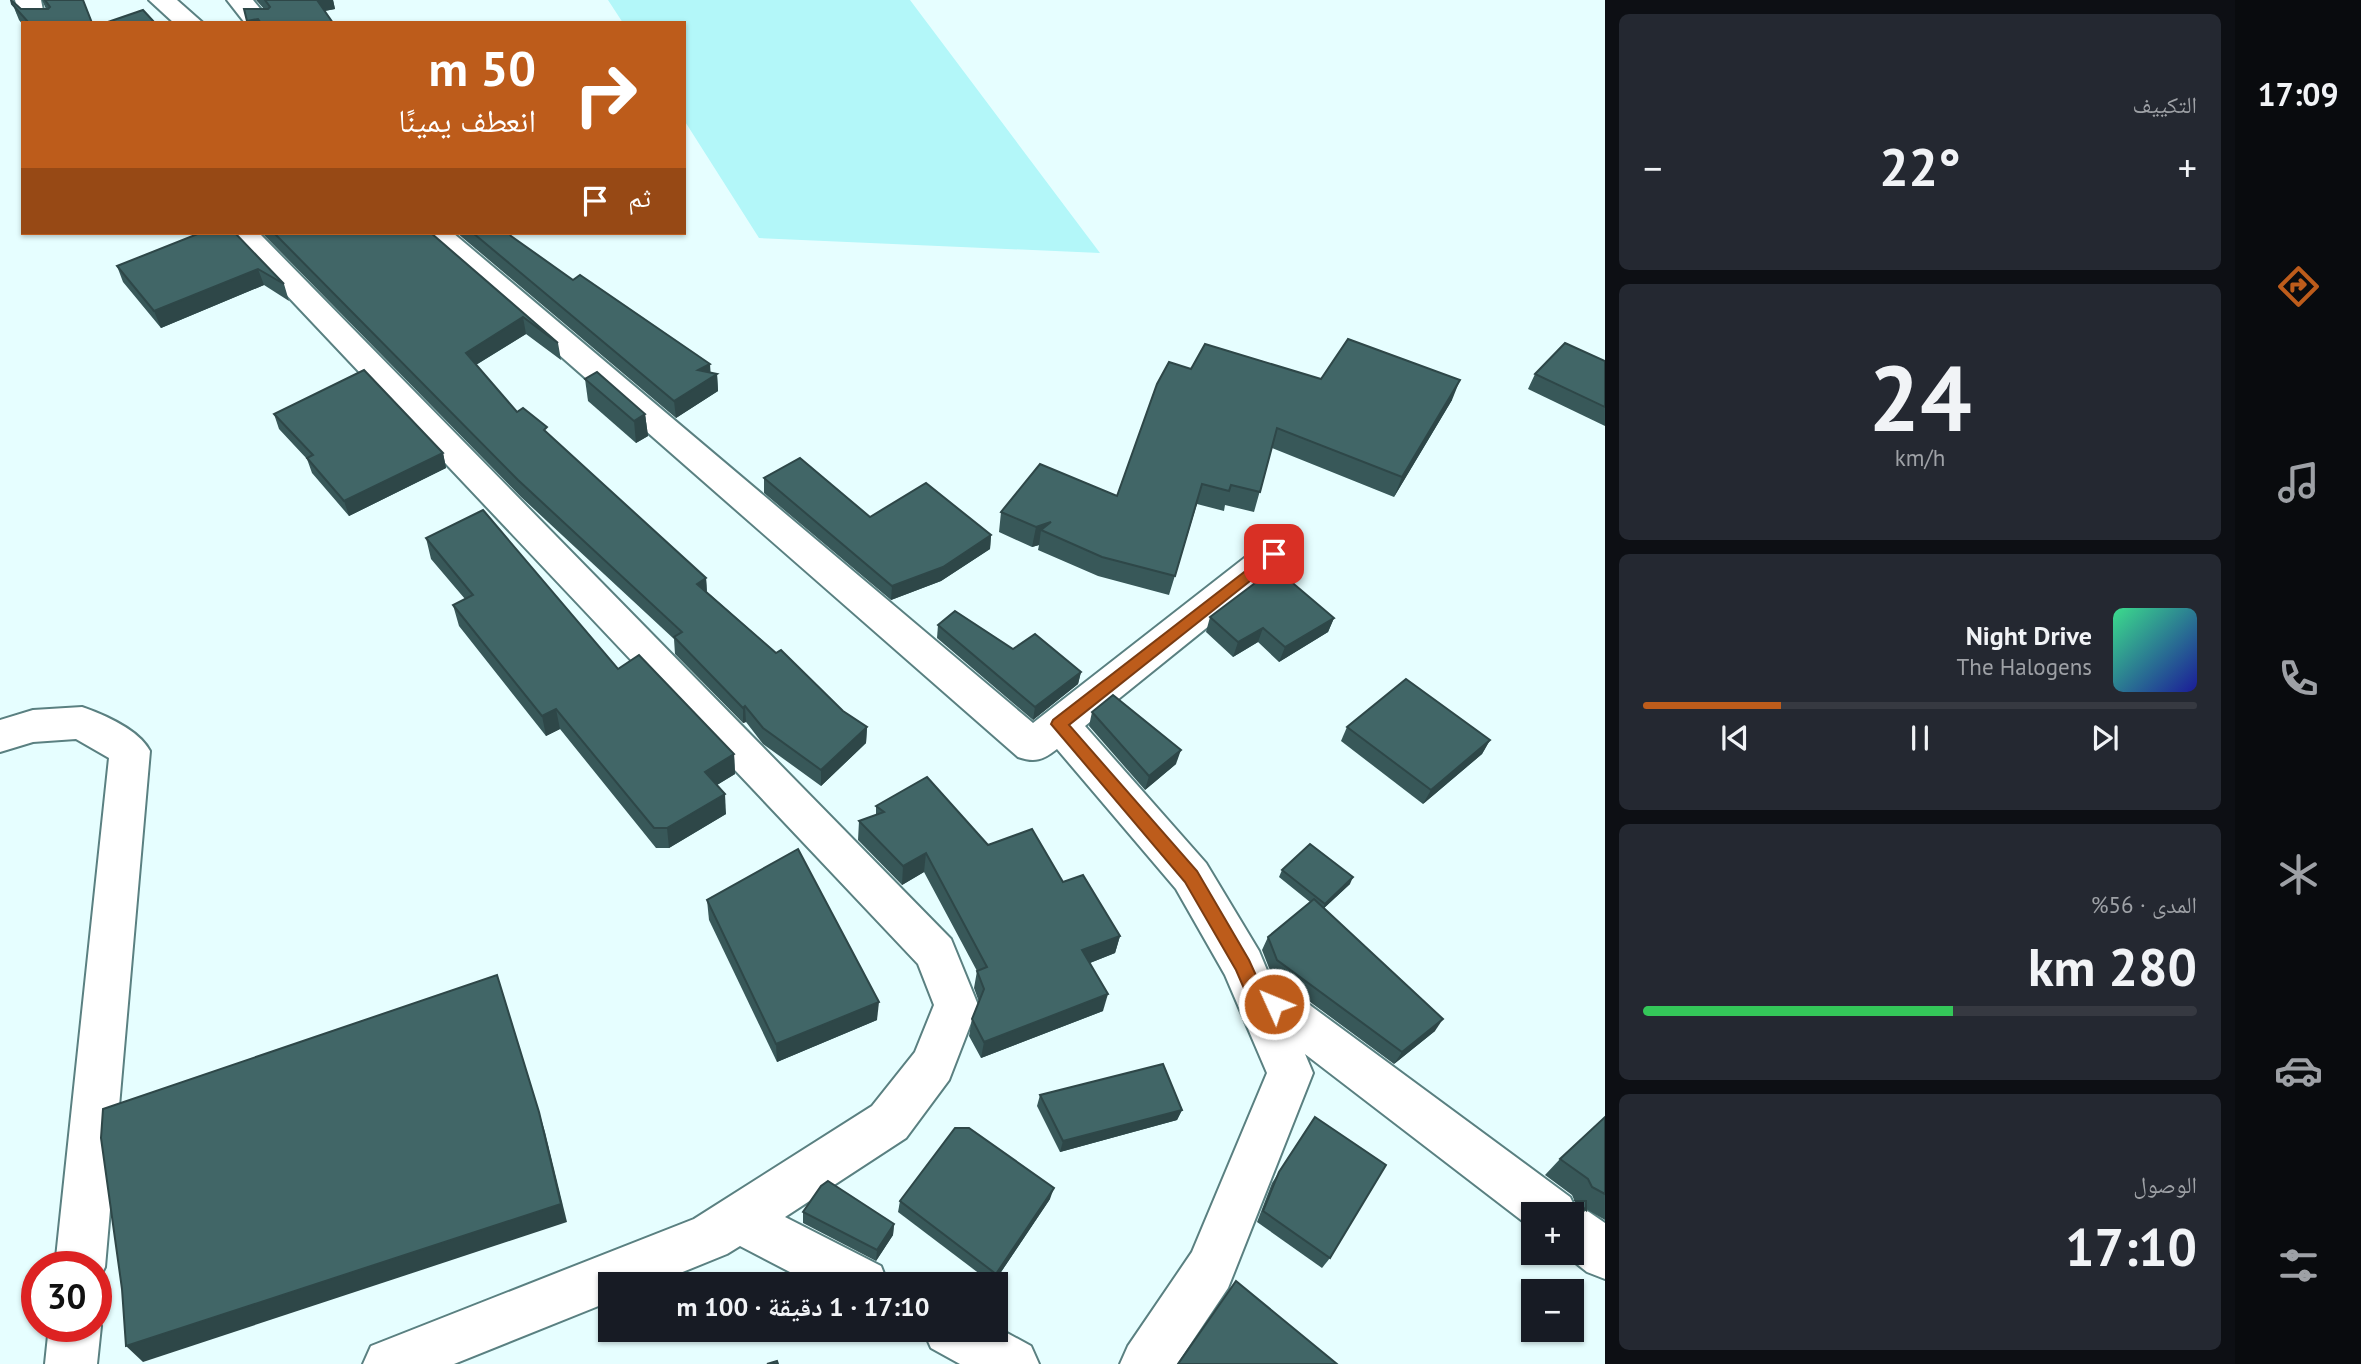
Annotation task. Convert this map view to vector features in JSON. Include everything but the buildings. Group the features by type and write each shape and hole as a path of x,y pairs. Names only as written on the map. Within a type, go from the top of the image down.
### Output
{"street":[{"path":"28,0 31,12 39,21"},
{"path":"162,0 188,21"},
{"path":"240,0 257,21"},
{"path":"245,235 936,953 956,1005 933,1065 889,1122 739,1219 710,1237 389,1364"},
{"path":"437,235 1032,746 1274,554"},
{"path":"0,736 33,726 82,723 130,751 82,1251"},
{"path":"1059,724 1191,876 1243,965 1290,1073 1210,1270 1146,1364"},
{"path":"1253,988 1537,1202"},
{"path":"739,1219 840,1272"},
{"path":"1584,1237 1605,1254"},
{"path":"71,1364 73,1342"},
{"path":"972,1342 1013,1364"}],"shaded area":[{"path":"608,0 910,0 1100,253 759,238 686,123 686,21 622,21"}],"route":[{"path":"1274,554 1059,724 1191,876 1243,965 1253,988 1274,1004"}]}
